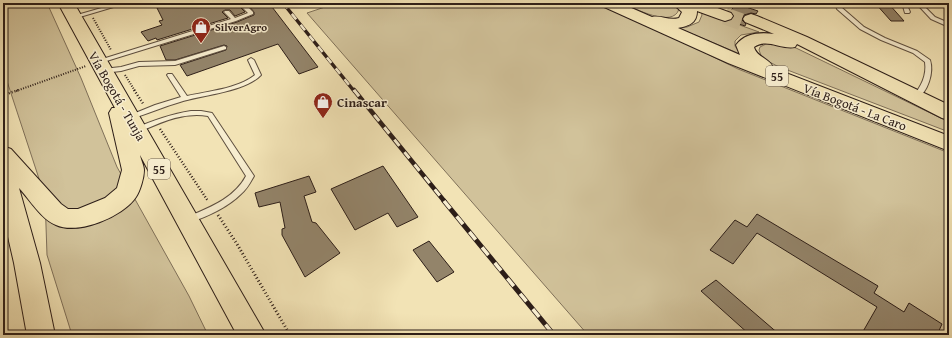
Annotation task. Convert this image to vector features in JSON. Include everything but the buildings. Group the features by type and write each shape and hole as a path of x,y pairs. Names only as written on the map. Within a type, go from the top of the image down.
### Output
{"main road":[{"path":"612,6 659,22 678,23 685,21 690,16 686,6 680,3"},
{"path":"690,3 729,10"},
{"path":"696,3 729,10"},
{"path":"705,3 729,10"},
{"path":"715,3 729,10"},
{"name":"Vía Bogotá - La Caro","path":"612,6 734,59 949,144"},
{"name":"Vía Bogotá - Tunja","path":"76,11 142,120 188,220 252,335"},
{"path":"751,19 838,58 949,113"},
{"path":"797,84 755,60 745,49 745,44 754,39 772,39 838,58"},
{"path":"3,154 53,212 63,218 78,219 96,213 113,204 127,192 133,170 110,69"},
{"path":"3,168 27,263 39,333"}],"lane":[{"path":"76,11 125,3"},
{"path":"837,3 839,8 862,28 883,39 915,52 928,61 930,69 923,89 916,97"},
{"path":"904,3 907,12"},
{"path":"918,3 933,18 949,26"},
{"path":"110,69 251,13 244,6"},
{"path":"227,12 234,20"},
{"path":"110,69 139,64 175,63 224,48"},
{"path":"142,120 185,98 254,80 258,75 252,60"},
{"path":"170,75 185,98"},
{"path":"142,120 198,111 210,114 250,176 246,186 230,200 188,220"}],"path":[{"path":"76,11 142,120 213,208 237,244 290,335"},
{"path":"3,95 110,69"}],"shaded area":[{"path":"3,3 47,3 81,78 117,167 189,296 208,335 72,335 47,255 45,197 3,69"},
{"path":"337,3 604,3 738,69 949,153 949,335 588,335 307,13"},
{"path":"622,3 675,3 679,9 675,15 661,17"},
{"path":"701,11 759,32 741,35 735,41 735,46 740,54 678,28 687,27 699,22 702,15"},
{"path":"768,43 781,43 796,48 949,122 949,132 777,66 762,58 759,50 760,47"}],"tunnel":[{"path":"725,16 747,24"}],"railway":[{"path":"283,3 354,91"},
{"path":"354,90 445,202"},
{"path":"444,201 554,335"}],"place":[{"name":"SilverAgro","path":"201,44"},
{"name":"Cinascar","path":"323,119"}]}
